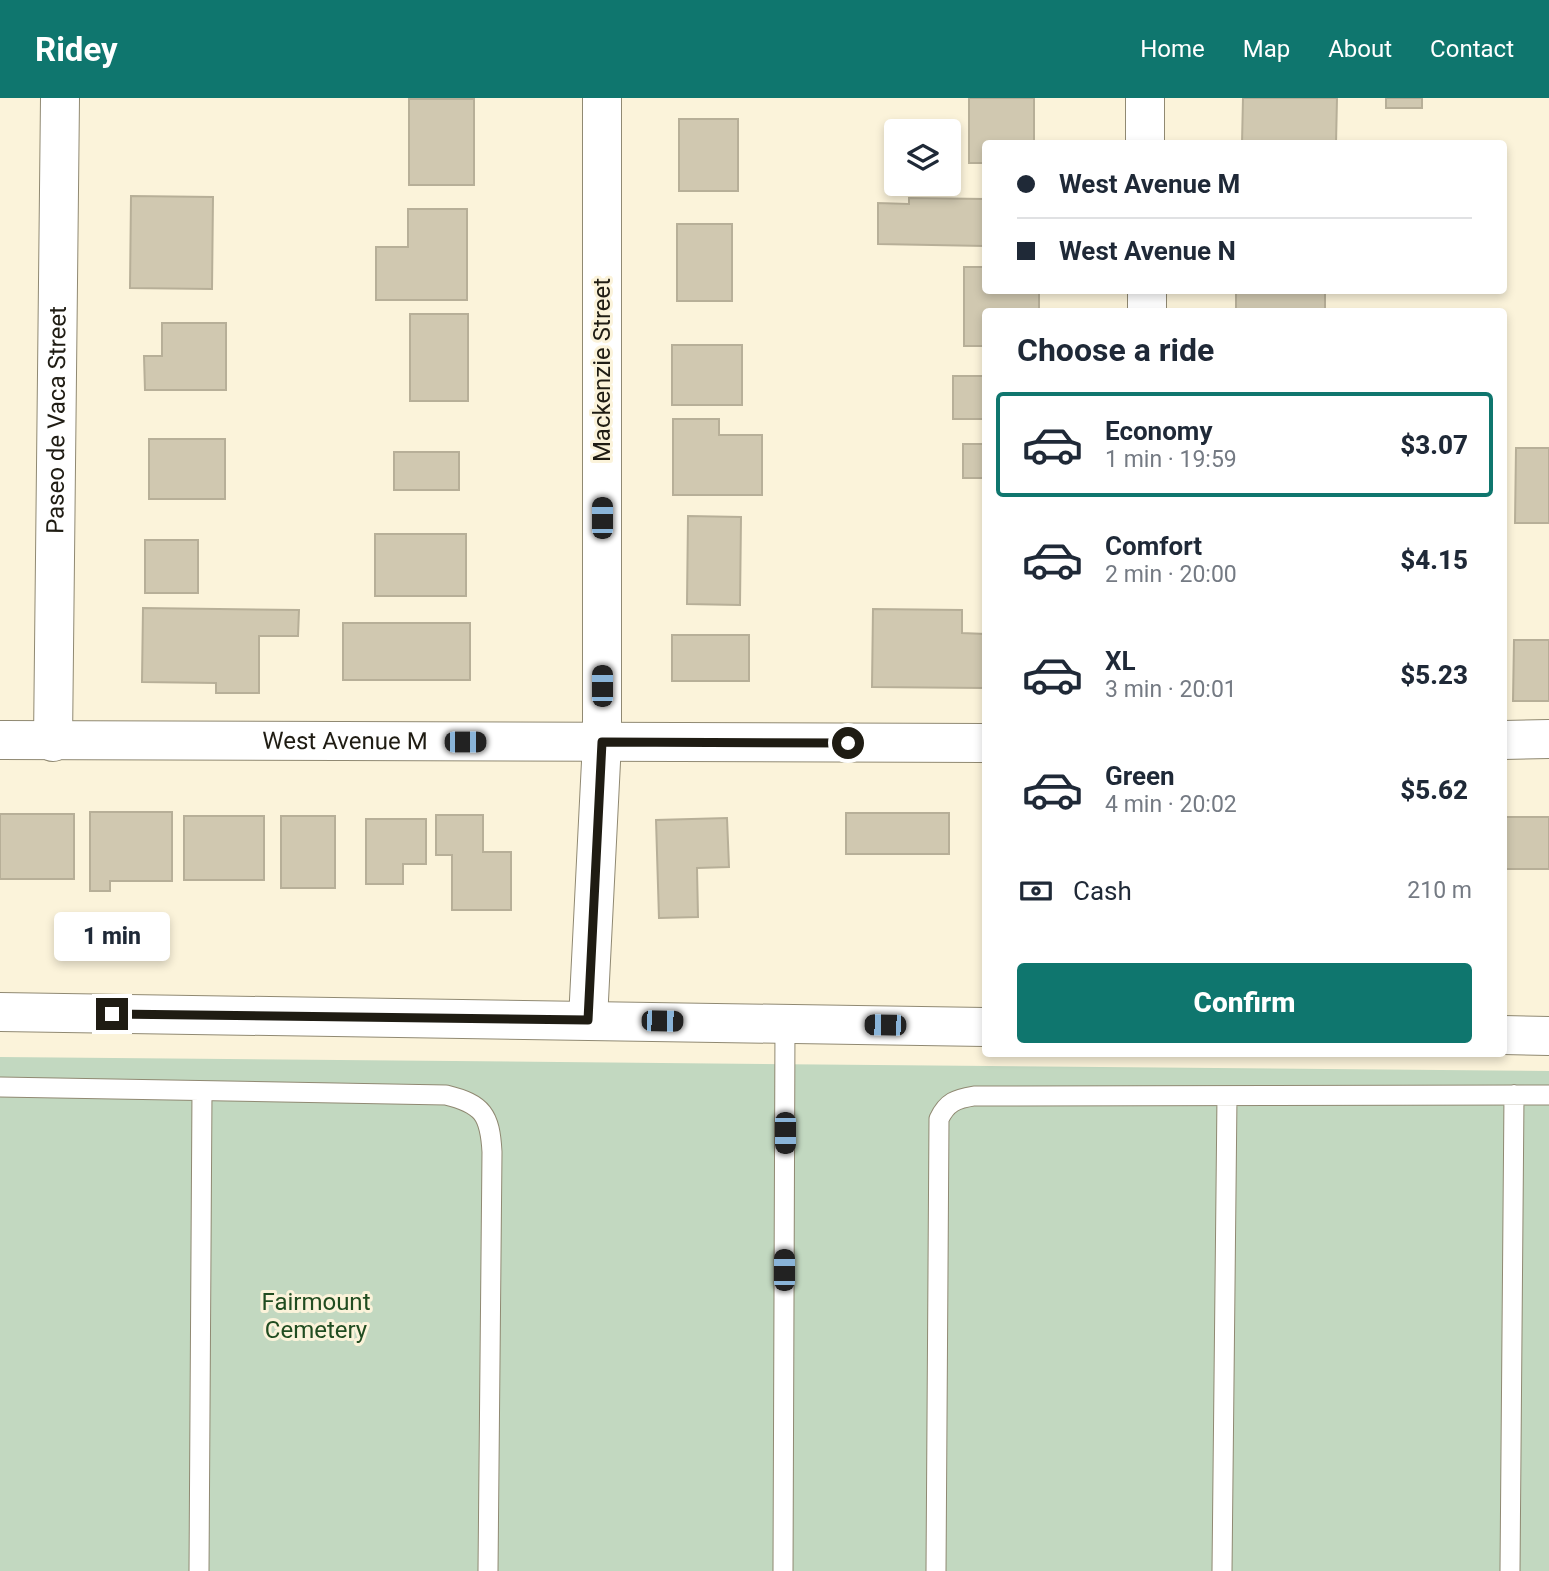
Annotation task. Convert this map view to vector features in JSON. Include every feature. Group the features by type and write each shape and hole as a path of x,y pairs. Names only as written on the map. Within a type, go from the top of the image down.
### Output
{"street":[{"name":"Paseo de Vaca Street","path":"53,742 61,98"},
{"name":"Mackenzie Street","path":"588,1020 602,742 602,98"},
{"path":"1145,98 1145,140"},
{"path":"1507,740 1549,739"},
{"name":"West Avenue M","path":"0,740 982,743"},
{"path":"0,1012 982,1027"},
{"path":"1507,1035 1549,1036"}],"lane":[{"path":"783,1571 785,1024"},
{"path":"0,1087 446,1094 467,1100 484,1113 491,1129 492,1152 488,1571"},
{"path":"199,1571 202,1091"},
{"path":"1510,1571 1514,1095"},
{"path":"936,1571 939,1119 944,1108 954,1100 974,1096 1549,1095"},
{"path":"1222,1571 1227,1096"}],"green space":[{"name":"Fairmount Cemetery","path":"0,1057 1549,1071 1549,1571 0,1571"}],"building":[{"path":"969,98 1034,98 1034,140 982,140 982,163 969,163"},
{"path":"1243,98 1337,98 1336,140 1242,140"},
{"path":"1386,98 1422,98 1422,108 1386,108"},
{"path":"409,99 474,99 474,185 409,185"},
{"path":"679,119 738,119 738,191 679,191"},
{"path":"131,196 213,197 212,289 130,288"},
{"path":"909,198 982,199 982,246 878,244 878,203 909,204"},
{"path":"408,209 467,209 467,300 376,300 376,247 408,247"},
{"path":"677,224 732,224 732,301 677,301"},
{"path":"964,267 982,267 982,294 1039,294 1039,308 982,308 982,346 964,346"},
{"path":"1236,294 1325,294 1325,308 1236,308"},
{"path":"410,314 468,314 468,401 410,401"},
{"path":"162,323 226,323 226,390 145,390 144,356 162,356"},
{"path":"672,345 742,345 742,405 672,405"},
{"path":"953,376 982,376 982,419 953,419"},
{"path":"673,419 719,419 719,435 762,435 762,495 673,495"},
{"path":"149,439 225,439 225,499 149,499"},
{"path":"963,444 982,444 982,478 963,478"},
{"path":"1516,448 1549,448 1549,523 1515,523"},
{"path":"394,452 459,452 459,490 394,490"},
{"path":"688,516 741,517 740,605 687,604"},
{"path":"375,534 466,534 466,596 375,596"},
{"path":"145,540 198,540 198,593 145,593"},
{"path":"143,608 299,610 298,636 259,636 259,693 216,693 216,683 142,682"},
{"path":"873,609 962,610 962,633 982,634 982,688 872,687"},
{"path":"343,623 470,623 470,680 343,680"},
{"path":"672,635 749,635 749,681 672,681"},
{"path":"1514,640 1549,640 1549,701 1513,701"},
{"path":"90,812 172,812 172,881 110,881 110,891 90,891"},
{"path":"846,813 949,813 949,854 846,854"},
{"path":"0,814 74,814 74,879 0,879"},
{"path":"436,815 483,815 483,852 511,852 511,910 452,910 452,855 436,855"},
{"path":"184,816 264,816 264,880 184,880"},
{"path":"281,816 335,816 335,888 281,888"},
{"path":"1507,817 1549,817 1549,869 1507,869"},
{"path":"727,818 729,867 697,868 698,917 659,918 656,820"},
{"path":"366,819 426,819 426,864 403,864 403,884 366,884"}],"route":[{"path":"112,1014 588,1020 602,742 848,743"}]}
